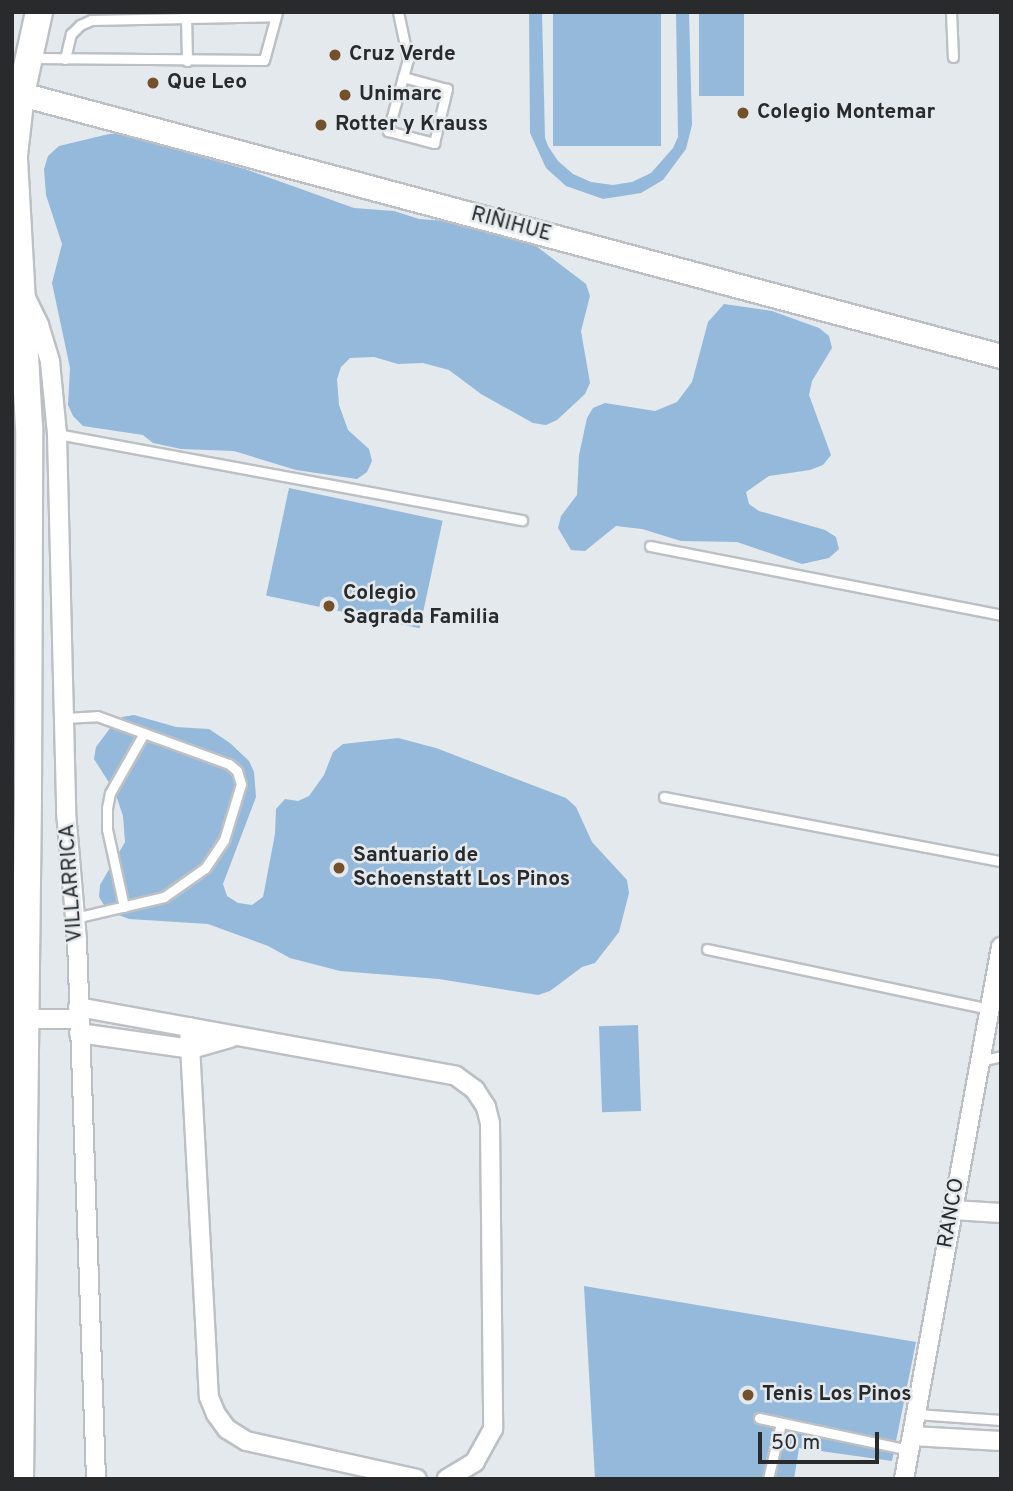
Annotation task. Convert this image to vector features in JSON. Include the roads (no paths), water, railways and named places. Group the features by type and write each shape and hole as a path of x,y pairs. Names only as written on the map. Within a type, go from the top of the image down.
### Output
{"main road":[{"path":"20,1479 18,1007 29,505 23,293 14,174 22,72 39,12"}],"street":[{"name":"RIÑIHUE","path":"22,72 1001,356"},
{"name":"VILLARRICA","path":"23,293 39,324 50,362 57,433 66,812 75,918 96,1479"},
{"name":"RANCO","path":"904,1479 1001,947"},
{"path":"18,1007 191,1049 237,1036"},
{"path":"79,1020 189,1027 456,1076 475,1090 486,1107 490,1123 493,1429 484,1452 475,1462 447,1479"},
{"path":"189,1027 209,1397 216,1414 227,1429 246,1441 417,1479"},
{"path":"954,1204 1001,1200"},
{"path":"954,1204 1001,1213"},
{"path":"911,1443 1001,1441"}],"lane":[{"path":"398,12 408,59 388,131 434,143 447,89 403,78"},
{"path":"951,12 953,57"},
{"path":"22,72 65,60 264,60 276,14 186,15 85,22 71,34 65,60"},
{"path":"186,15 187,61"},
{"path":"57,433 522,520"},
{"path":"650,546 1001,615"},
{"path":"64,718 97,716 229,764 237,771 241,784 224,840 205,868 164,897 75,918"},
{"path":"124,907 107,830 107,808 110,793 144,733"},
{"path":"664,797 1001,861"},
{"path":"707,949 989,1009"},
{"path":"980,1061 1001,1056"},
{"path":"916,1414 1001,1420"},
{"path":"759,1418 911,1443"},
{"path":"768,1479 781,1423"}],"place":[{"name":"Cruz Verde","path":"335,55"},
{"name":"Que Leo","path":"153,83"},
{"name":"Unimarc","path":"345,95"},
{"name":"Colegio Montemar","path":"743,113"},
{"name":"Rotter y Krauss","path":"321,125"},
{"name":"Colegio Sagrada Familia","path":"329,606"},
{"name":"Santuario de Schoenstatt Los Pinos","path":"339,868"},
{"name":"Tenis Los Pinos","path":"748,1395"}]}
